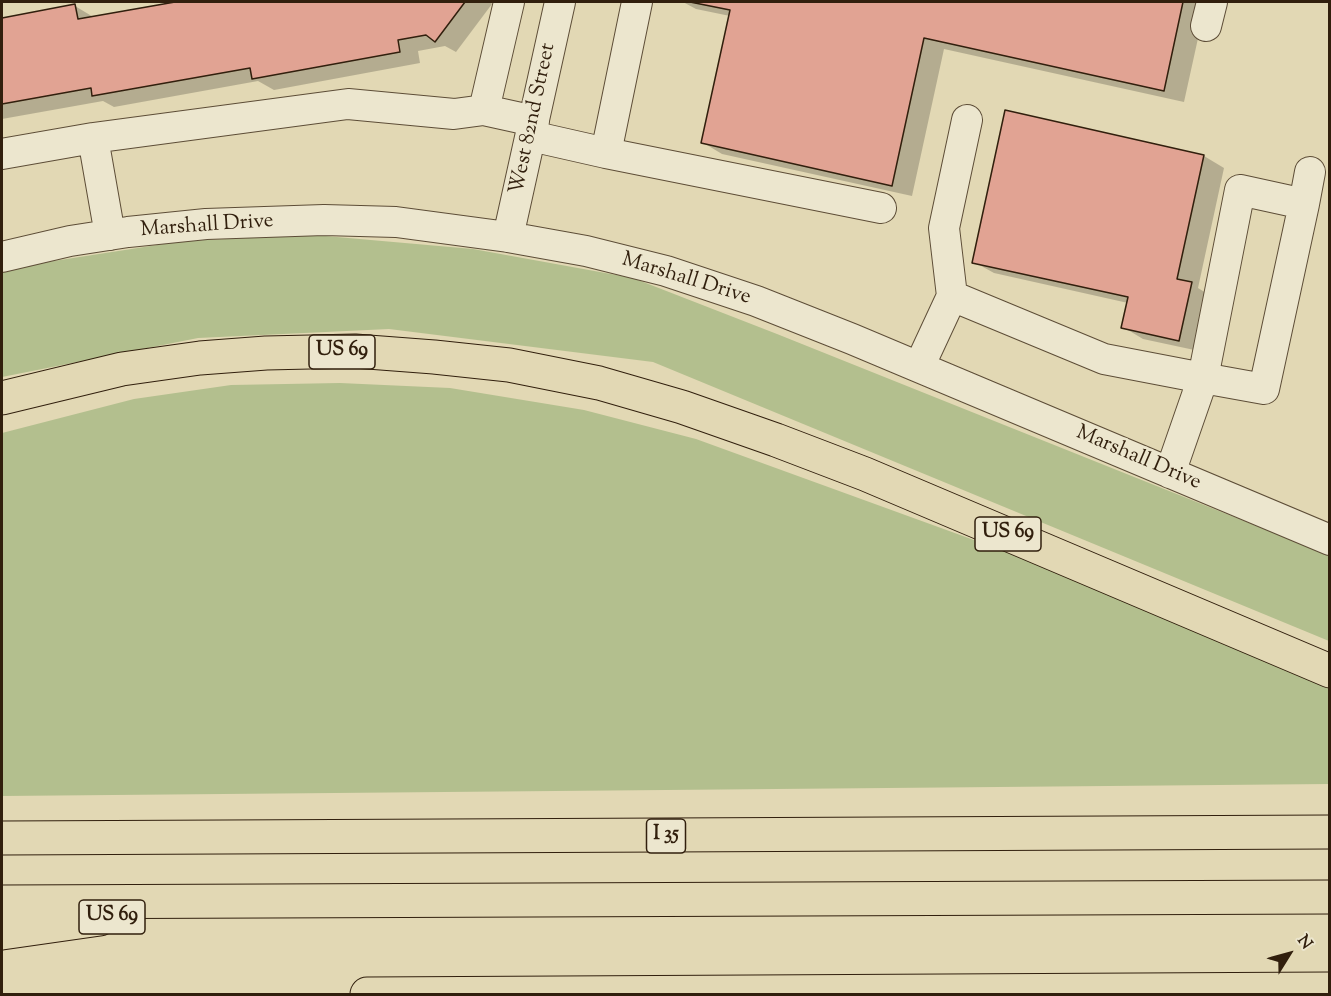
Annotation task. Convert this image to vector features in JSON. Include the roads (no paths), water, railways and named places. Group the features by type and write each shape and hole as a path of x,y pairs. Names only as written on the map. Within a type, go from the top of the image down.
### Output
{"highway":[{"name":"US 69","path":"2,398 122,369 200,358 266,353 355,351 434,357 509,365 599,383 682,407 865,474 1329,671"},
{"name":"I 35","path":"2,838 1329,832"},
{"path":"2,902 1329,897"},
{"name":"US 69","path":"2,933 223,902"},
{"path":"367,994 1329,989"}],"street":[{"path":"484,110 509,2"},
{"name":"West 82nd Street","path":"508,237 560,2"},
{"path":"606,153 637,2"},
{"path":"2,154 93,138 348,104 454,114 484,110 606,153 881,208"},
{"path":"919,367 952,296 944,228 967,120"},
{"path":"93,138 110,235"},
{"path":"952,296 1104,359 1264,389 1310,172"},
{"path":"1170,473 1203,378 1240,190 1304,204"},
{"name":"Marshall Drive","path":"2,257 70,241 110,235 206,224 324,220 396,222 508,237 586,251 666,271 756,301 919,367 1329,540"}]}
